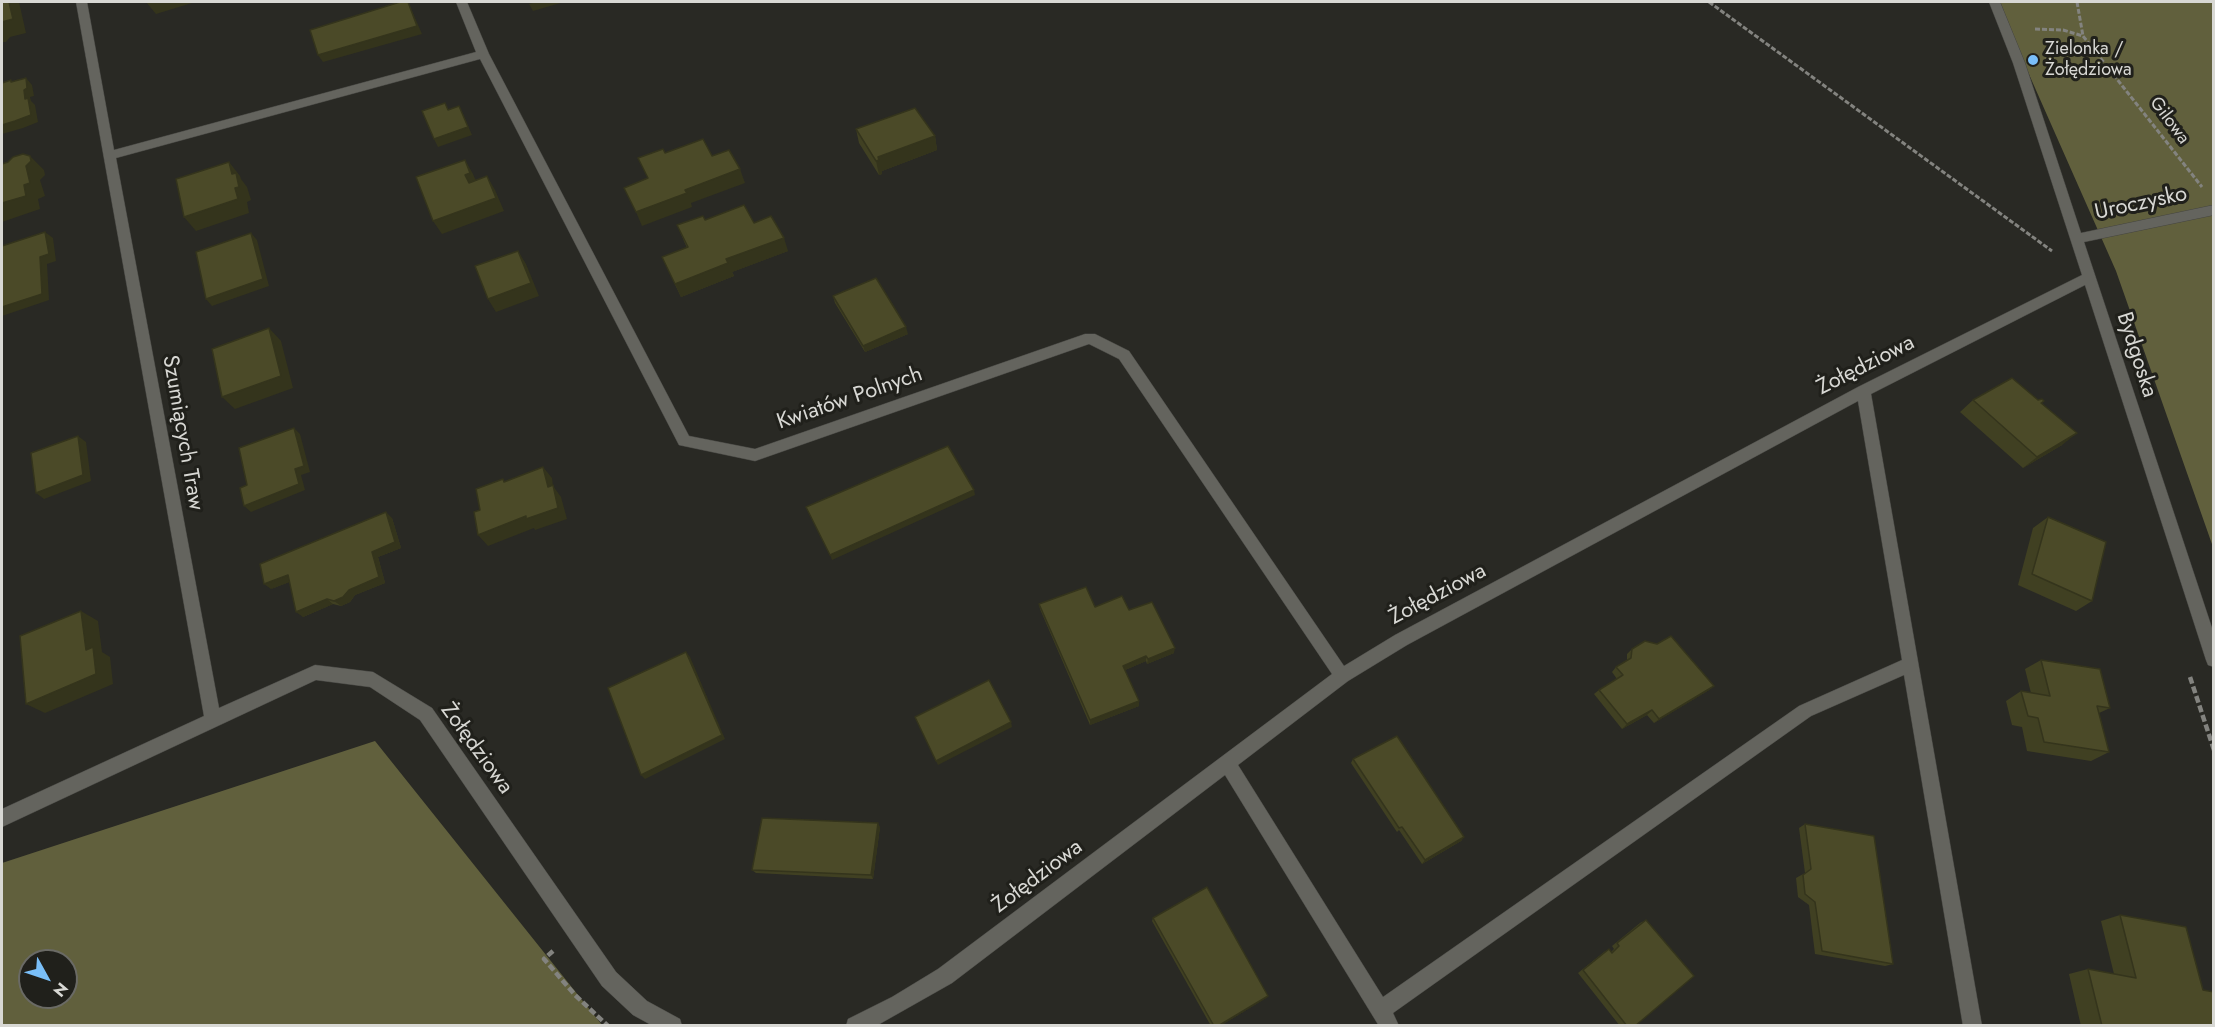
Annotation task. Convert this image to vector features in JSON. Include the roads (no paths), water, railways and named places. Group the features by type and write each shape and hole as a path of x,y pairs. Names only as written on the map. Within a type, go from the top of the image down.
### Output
{"street":[{"name":"Szumiących Traw","path":"81,2 213,720"},
{"name":"Kwiatów Polnych","path":"462,2 483,54 684,441 755,455 1090,338 1124,355 1342,676"},
{"name":"Bydgoska","path":"1995,2 2019,63 2214,660"},
{"path":"110,155 483,54"},
{"name":"Uroczysko","path":"2076,239 2214,210"},
{"name":"Żołędziowa","path":"855,1026 899,1005 945,976 1342,676 1401,640 1863,392 2088,278"},
{"path":"1863,392 1973,1026"},
{"path":"1227,763 1385,1018 1805,711 1910,664"},
{"name":"Żołędziowa","path":"2,818 315,672 373,680 426,714 609,979 640,1008 673,1026"}],"place":[{"name":"Zielonka / Żołędziowa","path":"2033,60"}]}
